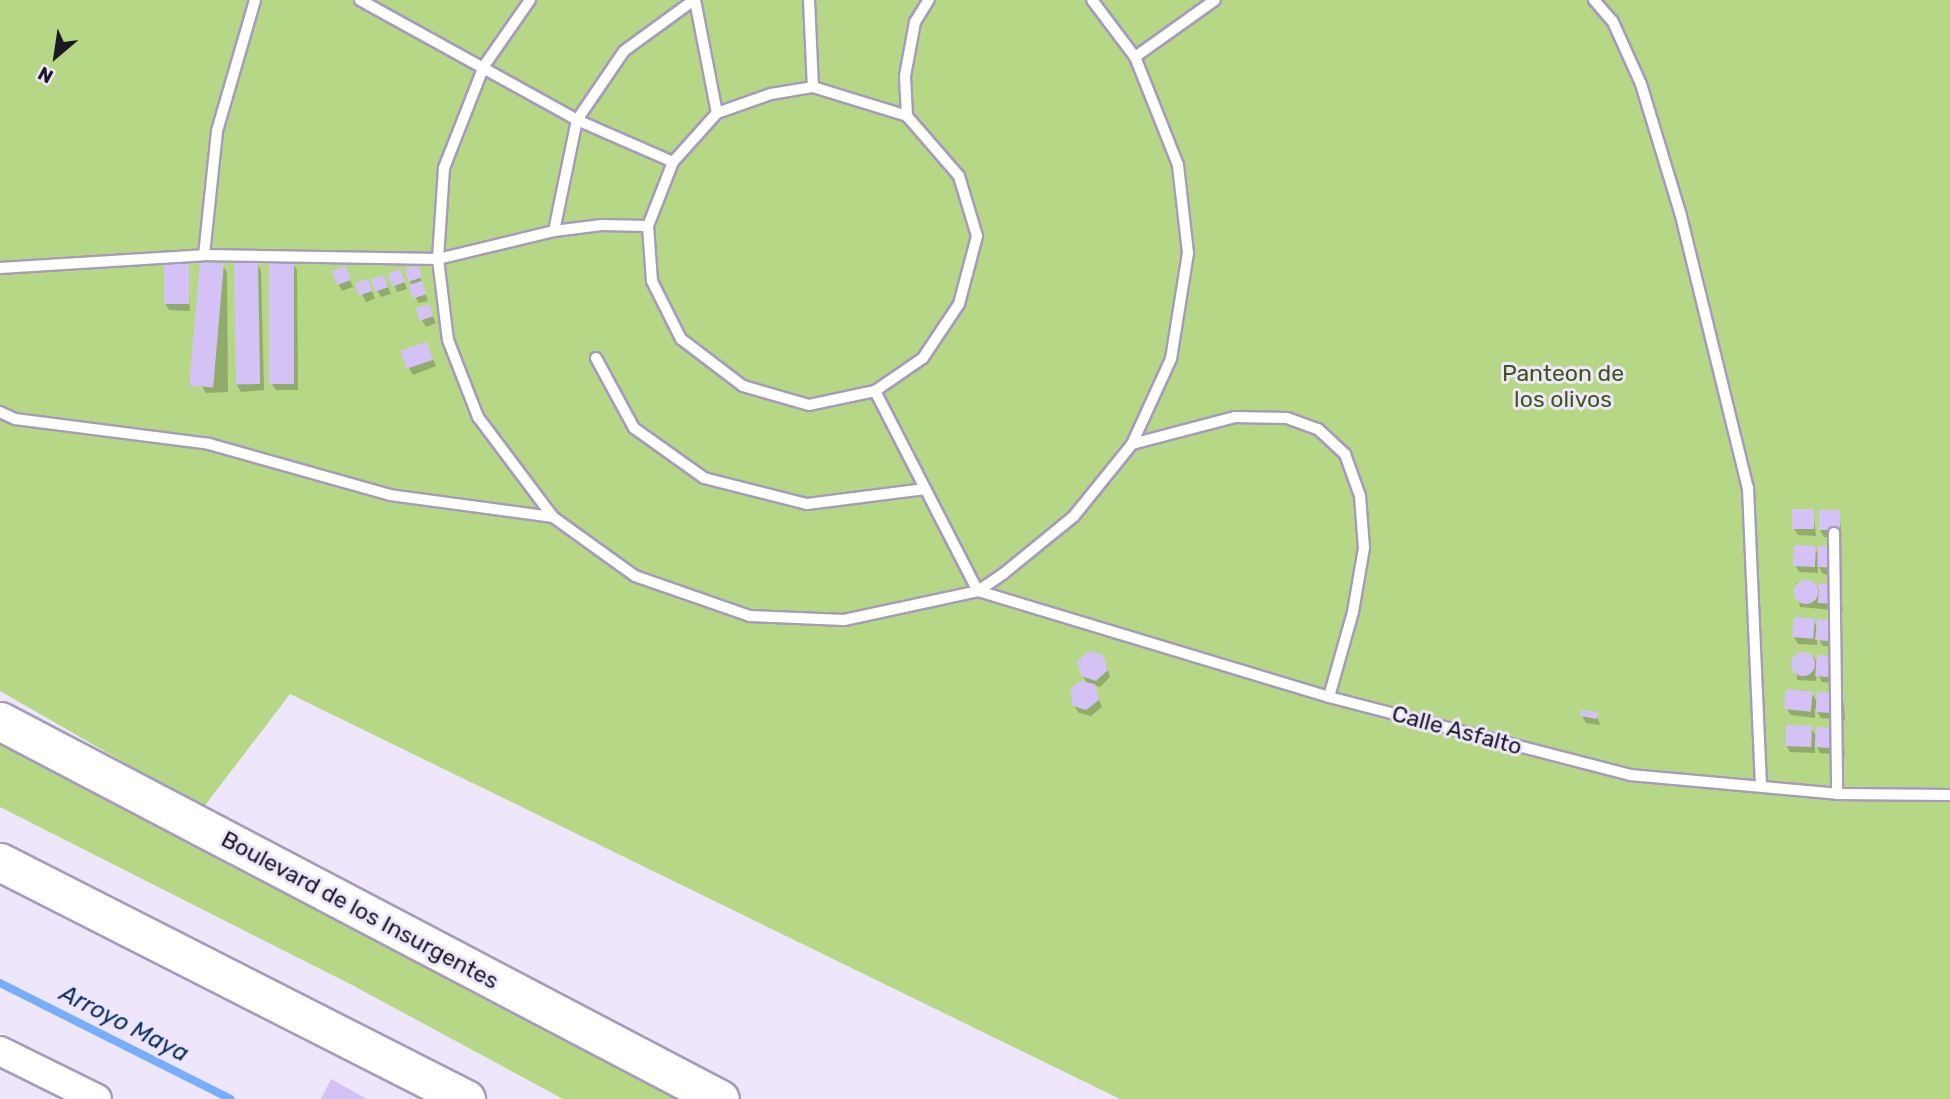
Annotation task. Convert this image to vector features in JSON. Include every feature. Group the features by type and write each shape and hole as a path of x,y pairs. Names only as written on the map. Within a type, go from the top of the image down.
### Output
{"highway":[{"name":"Boulevard de los Insurgentes","path":"0,721 720,1099"},
{"path":"0,862 466,1099"}],"street":[{"path":"0,1051 97,1099"}],"lane":[{"path":"204,255 217,131 255,0"},
{"path":"360,0 484,66 577,120 673,162"},
{"path":"530,0 484,66 444,168 438,259 448,340 478,418 553,517 635,576 750,616 844,620 978,591 1074,516 1132,444 1171,359 1188,253 1178,165 1135,57 1092,0"},
{"path":"554,231 577,120 624,51 694,0 717,113"},
{"path":"809,0 813,88"},
{"path":"907,116 905,76 915,22 929,0"},
{"path":"1135,57 1215,0"},
{"path":"1594,0 1613,22 1641,84 1681,216 1748,488 1761,785"},
{"path":"813,88 907,116 959,176 977,236 959,304 923,358 875,391 808,405 743,386 681,339 652,281 648,226 673,162 717,113 771,94 813,88"},
{"path":"0,268 204,255 438,259 554,231 602,225 648,226"},
{"path":"596,358 634,428 704,478 807,504 925,489"},
{"path":"875,391 978,591"},
{"path":"0,412 15,419 209,444 390,495 553,517"},
{"path":"1132,444 1235,417 1287,418 1318,429 1345,454 1360,496 1364,548 1353,612 1329,696"},
{"path":"1834,533 1837,794"},
{"name":"Calle Asfalto","path":"978,591 1329,696 1630,775 1837,794 1950,795"}],"green space":[{"name":"Panteon de los olivos","path":"0,0 1950,0 1950,1099 1120,1099 290,694 203,808 0,691"},
{"path":"0,739 172,835 682,1099 563,1099 352,985 0,807"}],"building":[{"path":"200,262 224,264 213,388 189,386"},
{"path":"234,262 258,262 260,384 236,384"},
{"path":"269,262 294,262 294,384 269,384"},
{"path":"164,264 189,264 189,304 164,304"},
{"path":"418,265 422,277 409,282 405,269"},
{"path":"346,266 351,280 337,285 332,271"},
{"path":"400,269 405,282 393,287 388,274"},
{"path":"384,275 388,287 375,292 371,279"},
{"path":"368,279 372,291 359,296 355,283"},
{"path":"422,281 426,294 413,298 409,285"},
{"path":"429,304 433,316 420,321 416,308"},
{"path":"427,342 433,360 406,369 400,351"},
{"path":"1792,509 1814,509 1814,529 1792,529"},
{"path":"1819,510 1840,510 1840,530 1819,530"},
{"path":"1794,545 1816,546 1815,567 1793,566"},
{"path":"1818,546 1841,547 1840,568 1817,567"},
{"path":"1806,580 1817,587 1818,592 1811,603 1806,604 1795,597 1794,592 1801,581"},
{"path":"1819,583 1841,584 1840,604 1818,603"},
{"path":"1794,617 1815,619 1813,639 1792,637"},
{"path":"1817,619 1839,621 1837,642 1815,640"},
{"path":"1089,651 1103,655 1108,670 1096,681 1081,676 1077,661"},
{"path":"1803,652 1814,659 1815,664 1808,675 1803,676 1792,669 1791,664 1798,653"},
{"path":"1817,655 1838,657 1836,678 1815,676"},
{"path":"1080,681 1095,684 1099,700 1086,710 1073,706 1070,690"},
{"path":"1786,689 1813,692 1811,712 1784,709"},
{"path":"1817,692 1844,694 1843,714 1816,712"},
{"path":"1581,710 1598,712 1597,719 1581,716"},
{"path":"1786,725 1812,726 1811,747 1785,746"},
{"path":"1816,727 1843,729 1842,749 1815,747"},
{"path":"331,1079 367,1099 321,1099"}],"waterway":[{"name":"Arroyo Maya","path":"0,983 231,1099"}]}
